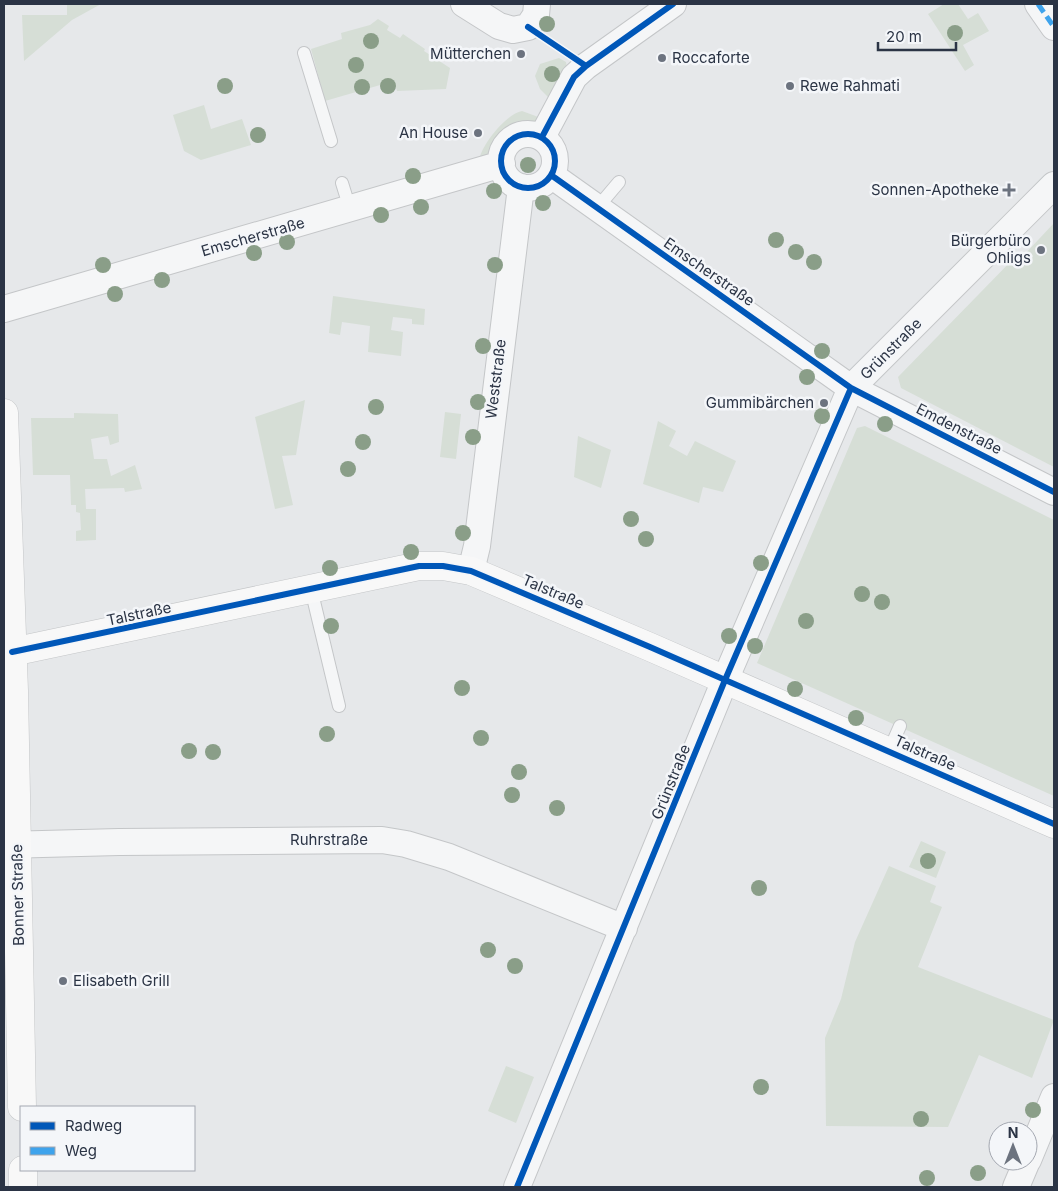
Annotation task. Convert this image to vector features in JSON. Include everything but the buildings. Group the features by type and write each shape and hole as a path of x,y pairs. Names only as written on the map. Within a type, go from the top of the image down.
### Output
{"main road":[{"name":"Bonner Straße","path":"4,413 12,652 10,845 22,1106"},
{"name":"Talstraße","path":"12,652 419,566 443,566 471,571 1054,824"},
{"path":"23,1171 24,1187"}],"street":[{"path":"464,4 499,26 513,30 528,27 536,15 537,4"},
{"path":"542,137 574,78 586,66 673,4"},
{"path":"525,134 542,137 555,154 555,168 551,175 538,186 521,187 508,178 502,164 504,149 516,136 525,134"},
{"name":"Emscherstraße","path":"4,308 502,164"},
{"name":"Emscherstraße","path":"551,175 851,388"},
{"name":"Grünstraße","path":"516,1187 725,680 851,388 1054,186"},
{"name":"Weststraße","path":"471,571 476,546 521,187"},
{"name":"Emdenstraße","path":"851,388 1054,492"},
{"name":"Ruhrstraße","path":"10,845 286,839 382,840 406,844 449,857 624,928"},
{"path":"1038,1136 1054,1097"},
{"path":"1016,1187 1023,1171"}],"lane":[{"path":"304,53 331,141"},
{"path":"597,208 619,182"},
{"path":"342,183 350,209"},
{"path":"311,589 339,706"},
{"path":"889,751 900,726"}],"shaded area":[{"path":"67,4 101,4 72,20 24,61 22,15 67,15"},
{"path":"944,4 958,4 968,19 978,13 989,31 963,45 974,65 965,71 928,14"},
{"path":"378,19 389,26 387,30 400,38 403,34 450,68 446,89 397,91 394,81 325,101 311,49 342,39 341,33 370,25"},
{"path":"559,58 566,62 566,71 559,86 548,97 540,89 535,76 540,64"},
{"path":"204,105 211,129 242,119 251,145 201,160 184,151 173,115"},
{"path":"522,111 541,118 535,127 519,128 512,131 501,139 487,158 479,160 490,138 502,124 516,113"},
{"path":"1054,223 1054,467 901,388 898,377 1020,252 1024,255"},
{"path":"333,296 425,309 424,325 412,324 412,319 393,317 391,330 403,332 401,356 368,352 370,326 342,322 340,335 329,333"},
{"path":"305,400 296,455 282,456 293,505 275,509 255,417"},
{"path":"445,412 461,414 456,459 440,457"},
{"path":"74,413 118,414 119,442 110,445 108,436 91,439 94,459 107,459 111,476 135,465 142,489 125,492 124,488 85,489 86,509 96,509 96,540 76,541 76,531 81,530 80,513 76,512 76,505 71,505 70,475 33,475 31,418 74,418"},
{"path":"658,421 676,431 669,446 687,456 695,441 736,461 723,492 703,487 699,503 643,484"},
{"path":"865,426 1054,520 1054,796 757,663 857,428"},
{"path":"578,436 611,450 601,488 574,477"},
{"path":"921,841 946,852 936,878 909,867"},
{"path":"889,866 936,886 930,902 942,907 918,967 1054,1020 1032,1078 979,1055 948,1127 826,1126 825,1038 841,999 855,942"},
{"path":"506,1066 534,1077 516,1123 488,1111"}],"marked path":[{"path":"1038,4 1054,27"}],"cycle path":[{"path":"542,137 574,77 586,66 673,4"},
{"path":"528,27 586,66"},
{"path":"528,134 538,136 547,142 553,151 555,161 553,171 547,180 538,186 528,188 518,186 509,180 503,171 501,161 503,151 509,142 518,136 528,134"},
{"path":"551,175 851,388 1054,492"},
{"path":"517,1187 725,680 851,388"},
{"path":"12,652 419,566 443,566 471,571 650,647 1054,824"}],"place":[{"name":"Mütterchen","path":"521,54"},
{"name":"Roccaforte","path":"662,58"},
{"name":"Rewe Rahmati","path":"790,86"},
{"name":"An House","path":"478,133"},
{"name":"Sonnen-Apotheke","path":"1009,190"},
{"name":"Bürgerbüro Ohligs","path":"1041,250"},
{"name":"Gummibärchen","path":"824,403"},
{"name":"Elisabeth Grill","path":"63,981"}]}
